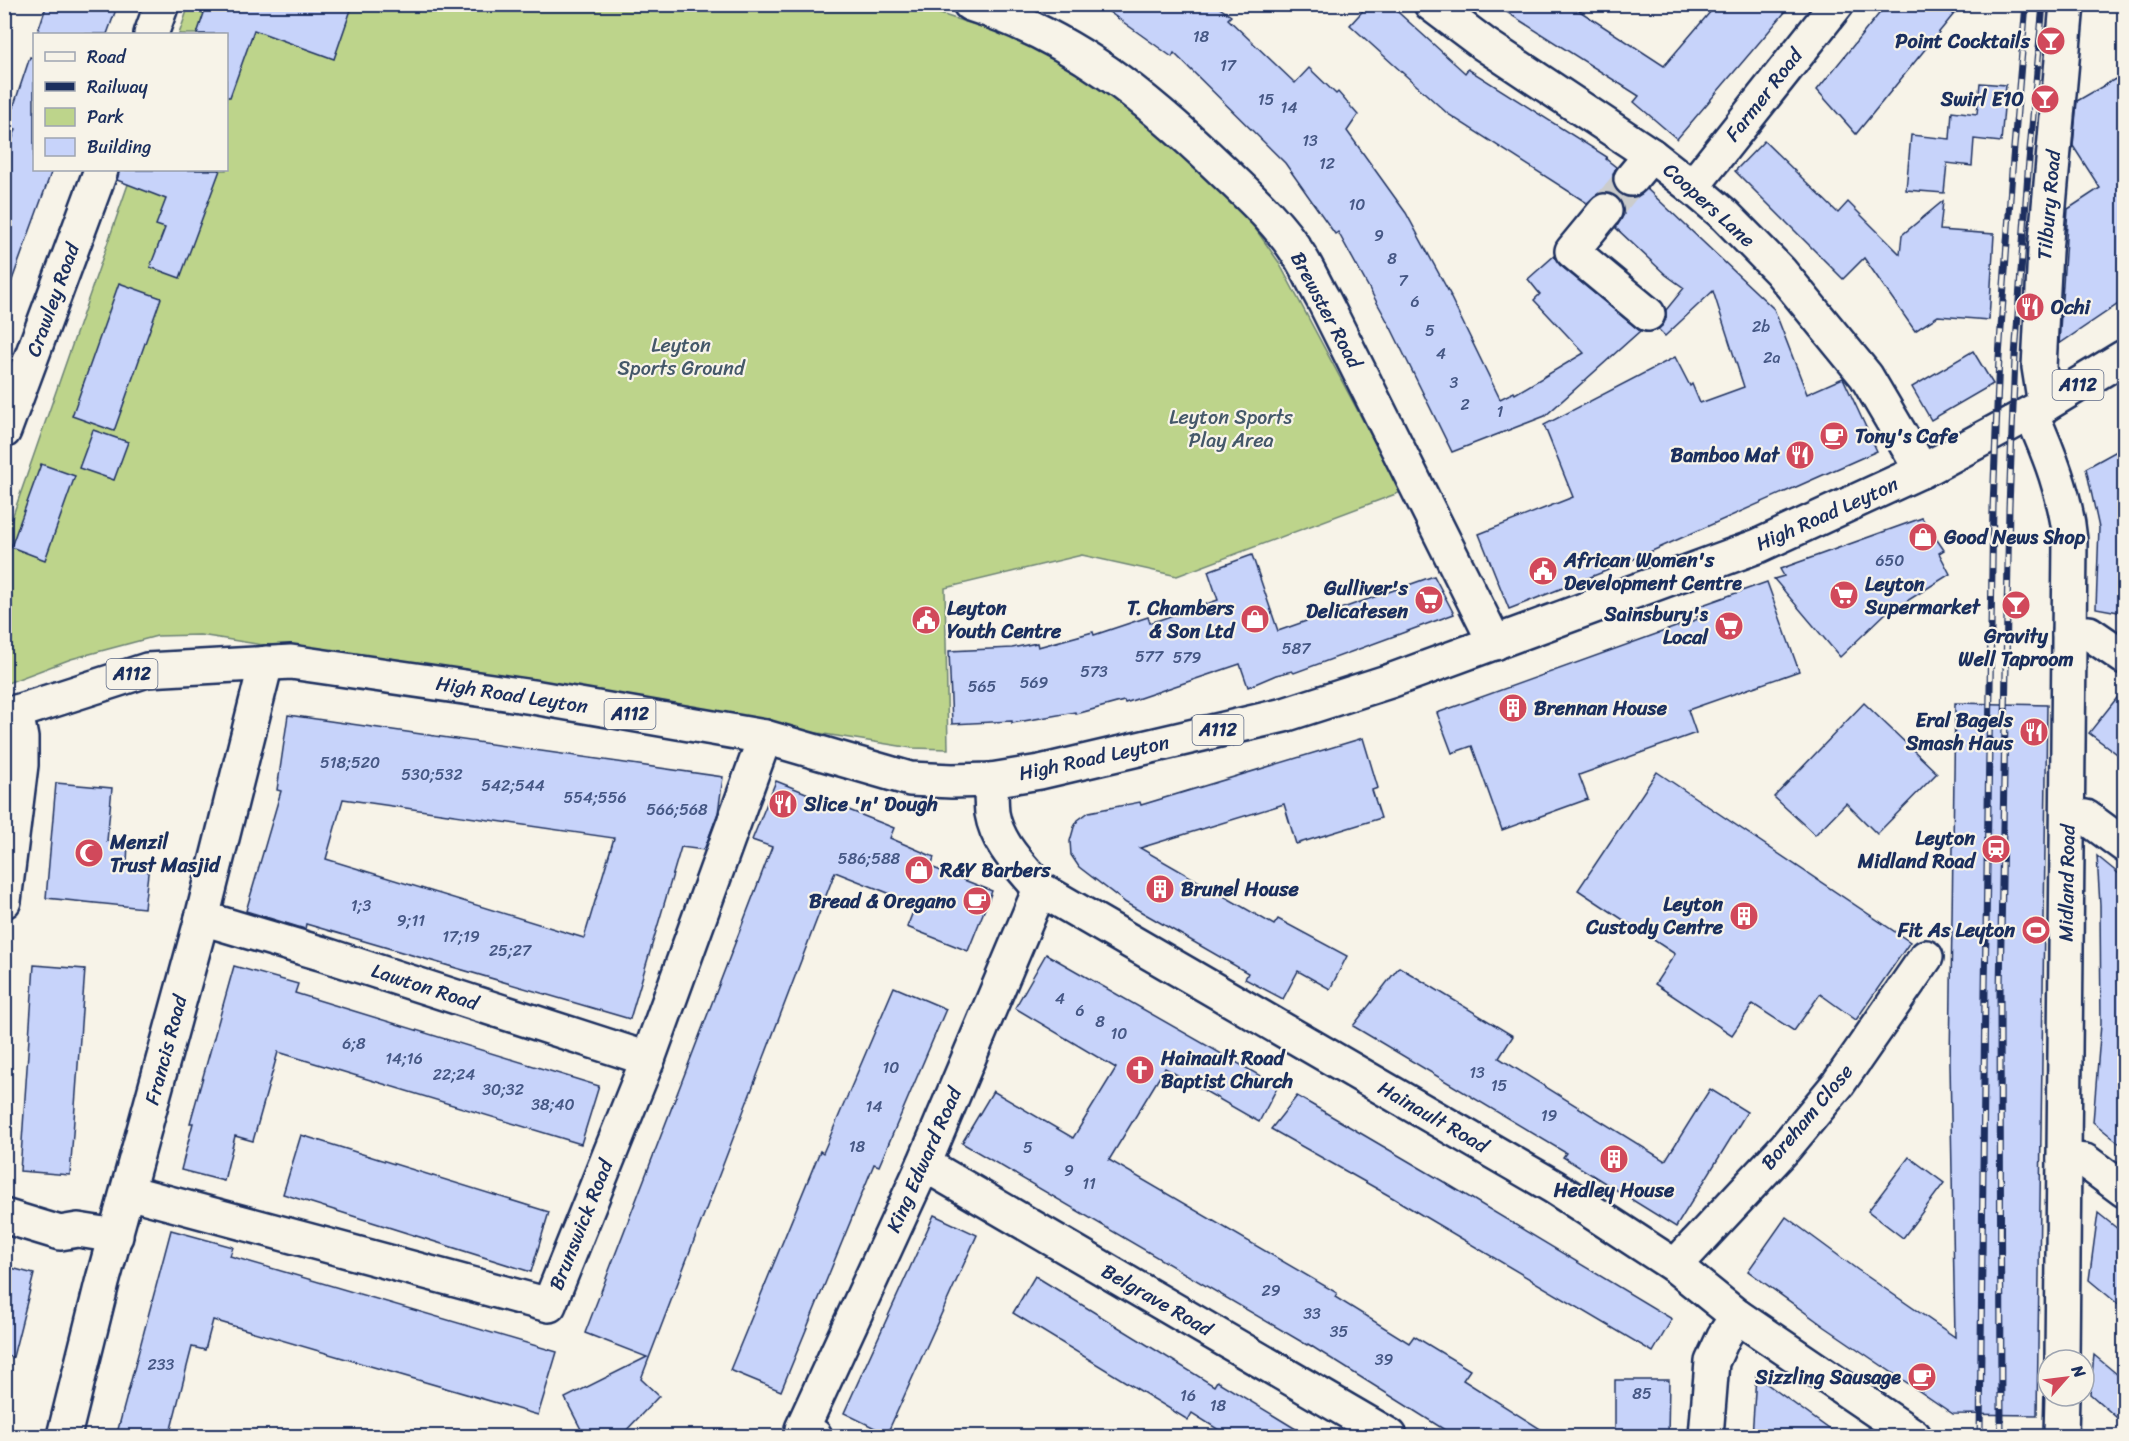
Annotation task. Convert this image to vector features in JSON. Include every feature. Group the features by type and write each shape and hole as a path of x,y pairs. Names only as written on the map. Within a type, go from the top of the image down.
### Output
{"street":[{"path":"151,33 162,4"},
{"name":"Brewster Road","path":"970,4 997,13 1057,40 1111,73 1168,119 1267,213 1299,255 1318,290 1495,643"},
{"name":"Coopers Lane","path":"1431,4 1641,167 1692,187 1725,215 1780,271 1866,376 1922,471"},
{"name":"Farmer Road","path":"1692,187 1837,4"},
{"name":"Tilbury Road","path":"2038,409 2046,239 2067,4"},
{"name":"Crawley Road","path":"4,431 101,171"},
{"path":"1605,211 1572,251 1648,314"},
{"name":"High Road Leyton","path":"10,714 147,670 291,662 532,698 765,737 910,779 991,780 1061,768 1284,715 1390,681 1758,546 1922,471 2038,409 2124,357"},
{"name":"Midland Road","path":"2038,409 2063,497 2070,540 2062,1348"},
{"path":"2069,633 2090,633 2124,657"},
{"name":"Francis Road","path":"64,1437 102,1283 202,918 266,663"},
{"path":"4,902 21,765 21,738 10,714"},
{"name":"Brunswick Road","path":"128,1191 549,1305 648,1059 765,737"},
{"name":"Hainault Road","path":"991,780 992,814 998,834 1009,852 1040,889 1554,1187 1675,1266 1737,1316 1914,1437"},
{"path":"2068,816 2086,818 2124,845"},
{"name":"King Edward Road","path":"809,1433 1040,889"},
{"name":"Lawton Road","path":"202,918 320,953 648,1059"},
{"name":"Boreham Close","path":"1675,1266 1785,1148 1838,1084 1926,957"},
{"path":"2064,1159 2085,1161 2124,1190"},
{"name":"Belgrave Road","path":"924,1164 1390,1437"},
{"path":"4,1216 60,1233 78,1230 116,1236"},
{"path":"1706,1437 1712,1362 1724,1336 1737,1316"},
{"path":"2061,1437 2062,1408"}],"green space":[{"name":"Leyton Sports Ground","path":"909,4 1013,37 1106,86 1236,201 1278,261 1401,492 1177,576 1082,555 945,588 948,749 912,748 200,635 157,636 71,659 5,684 5,538 133,171 228,171 228,33 179,33 189,5"}],"building":[{"path":"47,4 118,4 107,33 37,33"},
{"path":"191,4 353,4 334,59 254,30 230,97 228,97 228,33 197,33 204,13 190,8"},
{"path":"1098,4 1214,4 1231,16 1228,19 1295,83 1309,68 1336,94 1338,92 1358,115 1347,131 1406,213 1451,296 1500,399 1514,392 1515,394 1584,353 1534,300 1540,294 1528,279 1554,256 1560,265 1640,331 1545,416 1452,452 1391,328 1338,232 1335,234 1285,163 1174,53 1172,57"},
{"path":"1369,4 1389,4 1465,73 1468,69 1607,157 1606,159 1616,167 1613,185 1619,194 1628,198 1637,197 1647,189 1774,309 1807,394 1843,378 1877,451 1616,567 1509,609 1479,534 1573,497 1544,425 1675,357 1690,386 1692,384 1700,403 1744,387 1713,291 1665,336 1658,329 1666,318 1666,310 1684,288 1666,275 1616,228 1624,214 1622,204 1617,197 1609,193 1599,193 1587,203 1448,114 1350,25"},
{"path":"1494,4 1569,4 1664,66 1717,4 1792,4 1677,139 1634,102 1639,96"},
{"path":"1887,4 1962,4 1856,134 1817,90"},
{"path":"30,57 33,58 33,171 52,171 7,294 4,294 4,162 16,129 7,126"},
{"path":"2124,74 2124,300 2059,344 2068,209 2100,188 2073,146 2077,101"},
{"path":"1980,83 2006,85 2001,142 1974,139 1972,166 1947,163 1944,193 1906,190 1911,135 1950,139 1952,111 1977,114"},
{"path":"1764,141 1838,213 1848,202 1900,254 1902,235 1943,201 1940,230 1994,234 1989,320 1938,316 1915,331 1864,258 1843,279 1735,171"},
{"path":"119,171 220,171 180,278 150,267 165,228 156,225 166,199 117,180"},
{"path":"119,283 161,298 114,431 72,416"},
{"path":"1973,351 1993,384 1931,420 1912,387"},
{"path":"93,430 128,442 114,480 79,468"},
{"path":"2124,447 2124,613 2096,608 2099,528 2086,468"},
{"path":"41,464 75,476 45,560 11,547"},
{"path":"1922,518 1944,550 1939,553 1950,574 1887,612 1840,657 1774,579 1784,576 1780,569"},
{"path":"1252,555 1278,631 1434,576 1454,614 1294,673 1292,671 1276,675 1248,687 1240,664 1125,703 1124,701 1076,714 1075,712 1012,723 1012,721 952,724 949,651 1012,648 1037,643 1038,647 1093,632 1094,635 1148,617 1150,623 1218,600 1208,571"},
{"name":"Brennan House","path":"1767,582 1799,671 1688,710 1696,733 1579,775 1588,799 1502,830 1472,746 1452,753 1437,713 1698,619 1694,608"},
{"path":"2124,689 2124,759 2089,733"},
{"path":"1864,703 1937,773 1877,834 1846,803 1815,835 1774,797"},
{"path":"1955,703 2047,705 2038,1348 2036,1348 2037,1415 1953,1414 1825,1327 1748,1271 1786,1217 1955,1337 1950,1063"},
{"path":"288,715 723,777 718,813 704,850 681,847 630,1019 306,924 305,929 246,911 281,791 277,790","holes":["343,799 614,838 584,938 326,859"]},
{"path":"1363,738 1378,788 1372,790 1381,818 1296,844 1284,804 1140,848 1274,925 1278,919 1347,956 1330,989 1298,971 1283,999 1245,979 1248,973 1126,903 1079,867 1071,855 1070,841 1074,827 1078,820 1089,812 1140,802 1141,805"},
{"name":"Leyton Custody Centre","path":"1657,772 1910,942 1856,1020 1820,994 1794,1031 1753,1004 1732,1035 1655,984 1675,954 1578,890"},
{"path":"776,781 894,828 890,838 934,857 931,867 992,891 968,951 907,927 916,904 835,872 641,1379 659,1396 620,1437 585,1437 565,1398 647,1357 585,1333 772,847 752,840"},
{"name":"Menzil Trust Masjid","path":"56,783 112,788 107,841 128,843 127,863 149,865 144,908 46,898"},
{"path":"2097,856 2124,878 2124,1147 2093,1122 2101,1024 2100,905"},
{"path":"1046,954 1278,1086 1259,1122 1165,1068 1109,1160 1337,1293 1335,1297 1409,1343 1414,1336 1470,1370 1463,1380 1553,1437 1456,1437 1308,1344 962,1143 993,1091 1073,1138 1116,1068 1015,1008"},
{"path":"34,965 85,969 70,1175 20,1171"},
{"path":"234,966 298,984 295,993 599,1086 581,1144 278,1052 253,1141 235,1136 224,1181 181,1170 193,1123 190,1123"},
{"path":"1399,967 1513,1036 1499,1058 1665,1161 1710,1089 1747,1112 1676,1227 1563,1157 1566,1153 1353,1026"},
{"path":"894,987 946,1009 879,1166 874,1164 781,1391 730,1370 820,1151 823,1153"},
{"path":"1297,1096 1672,1319 1653,1352 1388,1195 1271,1129"},
{"path":"301,1135 549,1212 531,1272 283,1194"},
{"path":"1909,1157 1944,1183 1903,1238 1868,1211"},
{"path":"2098,1213 2124,1234 2124,1309 2089,1280"},
{"path":"934,1215 977,1235 887,1434 844,1413"},
{"path":"171,1230 233,1247 230,1256 557,1352 538,1415 213,1320 205,1350 192,1347 169,1437 116,1437"},
{"path":"4,1266 34,1274 13,1357 4,1356"},
{"path":"1035,1276 1214,1386 1217,1381 1309,1437 1230,1437 1192,1413 1188,1420 1013,1313"},
{"path":"2096,1357 2124,1380 2124,1424 2096,1399"},
{"path":"1756,1376 1840,1437 1752,1437"},
{"path":"1615,1380 1669,1380 1668,1437 1615,1437"}],"tunnel":[{"path":"1605,211 1631,179"}],"railway":[{"path":"1980,1436 1993,507 1999,357 2026,4"},
{"path":"2001,1436 2000,990 2009,507 2015,357 2043,4"}],"place":[{"name":"Point Cocktails","path":"2051,41"},
{"name":"Swirl E10","path":"2045,99"},
{"name":"Ochi","path":"2030,307"},
{"name":"Tony's Cafe","path":"1834,436"},
{"name":"Bamboo Mat","path":"1800,455"},
{"name":"Good News Shop","path":"1923,537"},
{"name":"African Women's Development Centre","path":"1543,571"},
{"name":"Leyton Supermarket","path":"1844,595"},
{"name":"Gulliver's Delicatesen","path":"1429,600"},
{"name":"Gravity Well Taproom","path":"2016,605"},
{"name":"T. Chambers & Son Ltd","path":"1255,619"},
{"name":"Leyton Youth Centre","path":"926,620"},
{"name":"Sainsbury's Local","path":"1729,626"},
{"name":"Brennan House","path":"1513,708"},
{"name":"Eral Bagels Smash Haus","path":"2034,732"},
{"name":"Slice 'n' Dough","path":"783,804"},
{"name":"Leyton Midland Road","path":"1996,849"},
{"name":"Menzil Trust Masjid","path":"89,853"},
{"name":"R&Y Barbers","path":"919,870"},
{"name":"Brunel House","path":"1160,889"},
{"name":"Bread & Oregano","path":"977,901"},
{"name":"Leyton Custody Centre","path":"1744,916"},
{"name":"Fit As Leyton","path":"2036,930"},
{"name":"Hainault Road Baptist Church","path":"1140,1070"},
{"name":"Hedley House","path":"1614,1159"},
{"name":"Sizzling Sausage","path":"1922,1377"}],"park label":[{"name":"Leyton Sports Play Area","path":"1231,428"}]}
